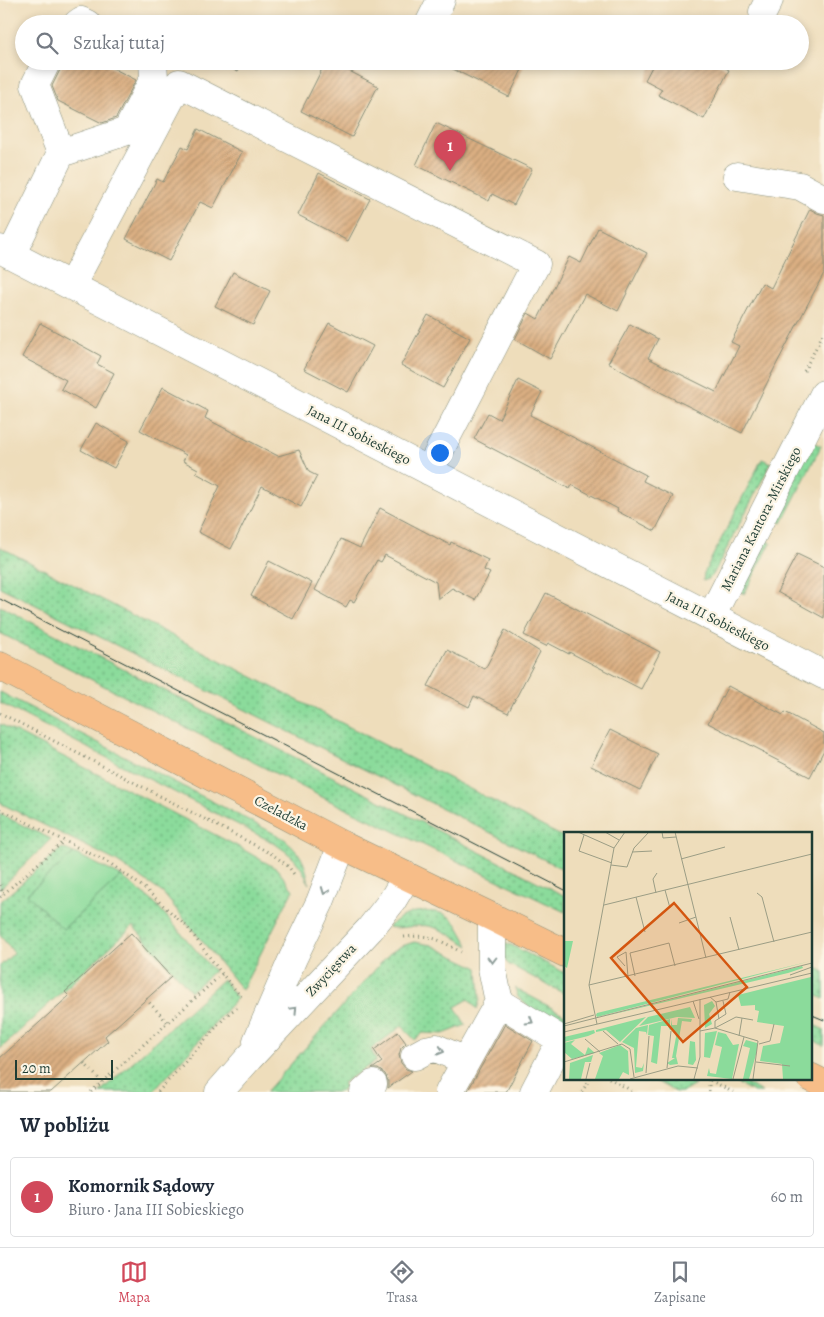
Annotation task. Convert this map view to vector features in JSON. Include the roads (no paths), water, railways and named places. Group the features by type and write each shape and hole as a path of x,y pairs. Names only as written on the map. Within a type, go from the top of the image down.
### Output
{"main road":[{"name":"Czeladzka","path":"0,666 342,845 564,953"},
{"path":"812,1078 824,1084"}],"street":[{"path":"434,15 441,0"},
{"path":"43,70 36,85 60,153"},
{"path":"6,252 60,153 127,131 154,78 154,70"},
{"path":"71,286 179,83 536,264 429,471"},
{"path":"736,176 800,186 824,199"},
{"name":"Jana III Sobieskiego","path":"6,252 824,675"},
{"name":"Mariana Kantora-Mirskiego","path":"711,618 824,394"},
{"name":"Zwycięstwa","path":"249,1058 320,902 342,845"},
{"name":"Zwycięstwa","path":"219,1092 370,929 407,876"},
{"path":"449,1092 499,1002 492,968 492,917"},
{"path":"499,1002 563,1040 534,1092"},
{"path":"416,1056 426,1050 436,1048 466,1061"}],"tram line":[{"path":"0,599 564,889"},
{"path":"812,1015 824,1020"}],"place":[{"name":"Komornik Sądowy","path":"450,171"}]}
